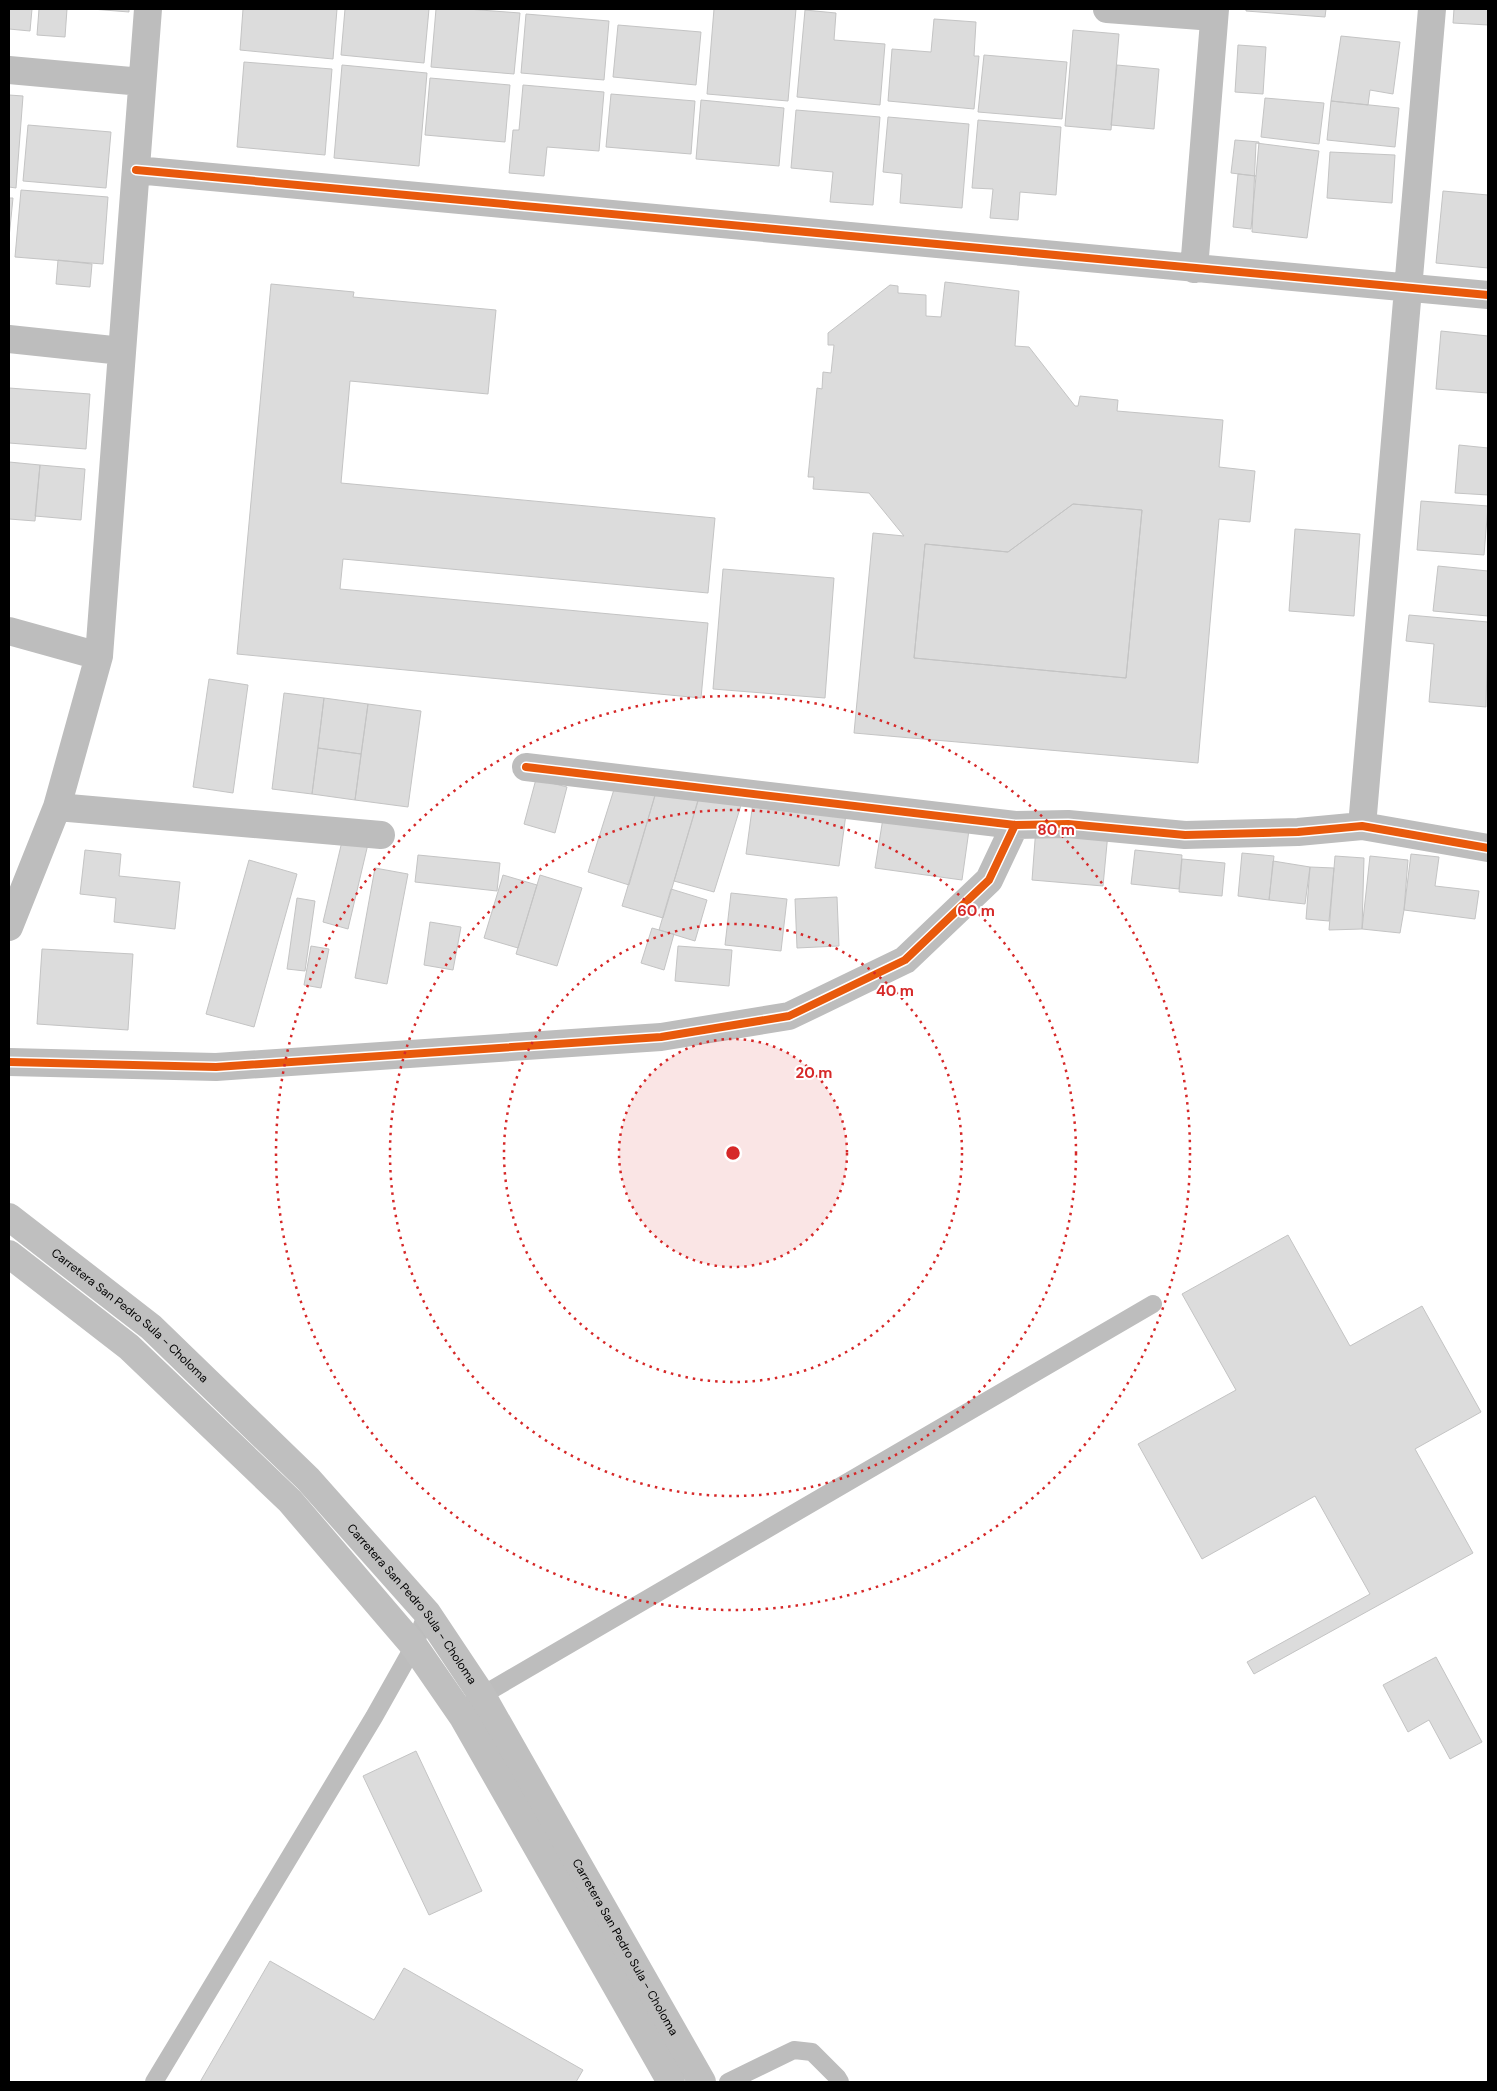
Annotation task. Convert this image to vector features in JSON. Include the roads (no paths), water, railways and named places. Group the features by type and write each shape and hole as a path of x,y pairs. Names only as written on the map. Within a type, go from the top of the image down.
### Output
{"main road":[{"name":"Carretera San Pedro Sula - Choloma","path":"9,1217 151,1327 308,1479 427,1613 482,1694 702,2082"},
{"name":"Carretera San Pedro Sula - Choloma","path":"9,1254 129,1347 290,1501 414,1646 459,1710 672,2082"}],"street":[{"path":"9,927 56,808 99,656 148,9"},
{"path":"1107,9 1215,13 1194,268"},
{"path":"1362,826 1432,9"},
{"path":"9,70 142,82"},
{"path":"136,170 1488,295"},
{"path":"9,339 122,351"},
{"path":"9,631 99,656"},
{"path":"526,767 1014,825 1068,824 1185,835 1298,832 1362,826 1488,848"},
{"path":"56,808 381,835"},
{"path":"9,1062 216,1067 661,1038 789,1016 906,960 989,880 1014,825"}],"lane":[{"path":"459,1710 482,1694 1153,1304"},
{"path":"154,2082 374,1717 414,1646 427,1613"},
{"path":"728,2082 794,2050 812,2052 837,2076 840,2082"}]}
